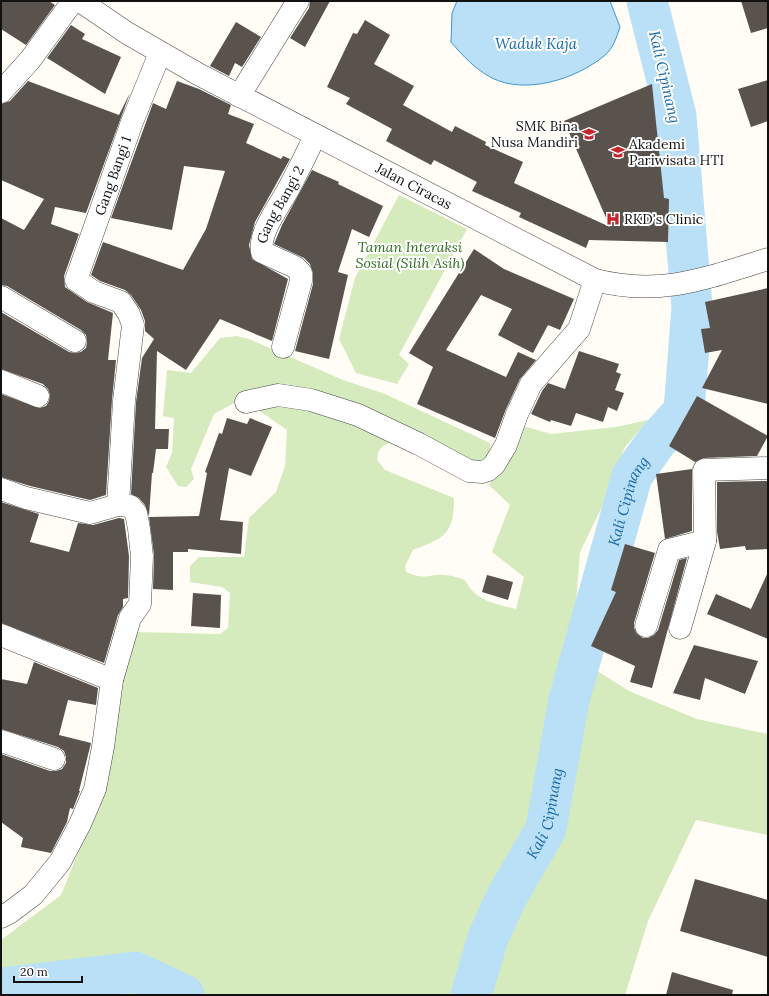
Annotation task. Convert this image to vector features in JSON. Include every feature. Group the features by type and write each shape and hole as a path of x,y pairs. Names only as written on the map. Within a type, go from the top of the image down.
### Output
{"street":[{"path":"1,92 30,60 73,1"},
{"name":"Jalan Ciracas","path":"80,1 127,33 160,53 239,96 595,280 623,286 660,287 709,277 768,259"},
{"path":"239,96 298,1"},
{"name":"Gang Bangi 1","path":"118,505 124,401 133,325 130,314 121,302 94,292 76,280 132,122 160,53"},
{"name":"Gang Bangi 2","path":"283,347 301,281 301,272 295,267 262,252 260,246 272,216 289,188 316,136"},
{"path":"246,402 278,394 311,400 358,415 419,444 469,471 476,473 488,470 494,465 506,445 517,414 531,384 579,329 595,280"},
{"path":"1,298 75,341"},
{"path":"1,381 38,396"},
{"path":"680,628 704,541 704,470 768,468"},
{"path":"1,489 26,498 90,513 118,505 130,506 135,509 142,556 140,604 130,618 112,680 99,775 80,824 60,862 33,895 9,914 1,916"},
{"path":"646,626 669,550 704,541"},
{"path":"1,635 112,680"},
{"path":"1,741 54,759"}],"green space":[{"name":"Taman Interaksi Sosial (Silih Asih)","path":"399,195 467,229 399,355 409,364 397,384 356,373 339,339 355,278"},
{"path":"237,336 249,339 343,380 385,394 490,443 490,456 476,464 393,442 386,444 381,448 378,453 377,460 385,470 454,498 454,510 449,528 440,538 413,550 405,566 406,572 425,577 444,575 465,580 474,593 480,597 494,603 516,609 524,577 492,552 510,505 489,485 523,426 551,434 616,427 648,420 625,447 602,507 580,552 575,616 580,660 629,691 697,719 768,734 768,835 696,820 648,921 625,995 1,995 1,940 61,895 101,796 108,738 135,632 220,634 228,628 230,593 222,587 190,582 190,566 199,557 244,557 249,518 276,492 285,466 287,430 254,407 234,403 214,414 191,469 194,479 186,487 178,486 166,467 172,453 174,418 163,416 167,370 191,373 220,338"}],"water":[{"name":"Waduk Kaja","path":"457,1 610,1 620,27 610,50 593,64 579,72 565,78 535,85 505,83 480,71 451,42 452,13"}],"building":[{"path":"1,1 49,1 55,5 26,45 1,29"},
{"path":"310,1 330,1 305,47 290,38 309,8"},
{"path":"741,1 768,1 768,28 751,33"},
{"path":"365,20 390,35 374,64 414,86 403,105 452,132 455,126 486,142 485,145 523,162 514,183 610,227 564,121 652,84 664,198 669,199 668,242 589,240 586,248 519,217 521,213 472,191 477,182 434,160 431,165 386,141 392,129 346,104 350,98 327,87 353,33 357,34"},
{"path":"236,22 261,37 242,67 235,63 229,76 210,66"},
{"path":"71,25 85,34 82,39 121,57 105,94 47,58"},
{"path":"768,80 768,121 751,127 738,89"},
{"path":"28,81 119,115 130,93 86,213 55,207 51,224 79,234 64,276 65,287 87,302 113,313 108,360 116,360 106,495 90,500 30,486 1,477 1,394 39,408 46,406 50,395 48,389 43,384 1,369 1,312 69,352 81,352 86,348 87,342 86,335 81,330 7,286 1,285 1,218 24,230 44,199 1,180 1,104 10,101"},
{"path":"177,81 199,89 231,105 228,114 254,124 246,143 281,159 283,156 290,159 255,222 249,245 252,259 288,279 272,341 220,319 186,370 157,351 155,429 169,429 168,449 156,449 152,473 149,516 145,505 139,498 131,494 136,402 142,358 154,339 145,331 145,321 141,310 131,295 125,290 100,281 91,275 103,242 183,270 206,229 225,171 184,166 172,230 111,218 153,103 166,109"},
{"path":"312,170 339,182 338,184 383,206 369,237 352,229 338,272 348,275 329,359 295,351 313,284 313,273 310,264 304,258 274,244 282,225"},
{"path":"474,249 504,269 574,299 560,330 548,325 533,353 498,335 512,309 481,295 446,350 506,377 518,352 536,360 520,379 495,438 417,404 433,367 409,353"},
{"path":"768,288 768,404 702,388 722,350 705,353 701,329 710,328 705,302"},
{"path":"579,351 619,364 616,372 621,374 615,390 624,393 617,411 608,407 603,422 576,413 571,426 551,420 550,422 531,414 542,391 548,383 565,389"},
{"path":"697,396 768,436 757,456 704,458 695,462 669,446"},
{"path":"227,418 247,424 250,418 272,427 251,476 229,468 220,520 243,522 241,554 188,549 188,552 173,552 173,590 153,589 154,555 149,517 199,516 207,473 205,472 219,433 222,434"},
{"path":"692,469 692,531 665,539 656,474"},
{"path":"768,481 768,549 746,550 745,546 720,549 717,532 717,482"},
{"path":"1,502 39,514 30,542 69,552 78,523 93,525 119,518 124,519 129,556 128,598 123,599 123,607 118,615 104,663 1,623"},
{"path":"625,544 655,553 634,623 634,628 637,634 643,638 648,638 654,635 658,630 679,560 687,558 652,688 630,682 635,666 591,646 616,592 611,590"},
{"path":"768,572 768,639 707,614 716,594 751,609"},
{"path":"487,575 513,582 508,600 482,592"},
{"path":"193,593 221,595 220,628 191,626"},
{"path":"694,645 758,661 745,694 705,678 700,700 673,693"},
{"path":"34,662 98,688 96,705 68,700 59,735 91,743 80,791 73,809 70,808 67,822 51,853 21,847 23,838 1,822 1,754 50,771 62,769 66,763 64,751 58,747 1,729 1,679 27,684"},
{"path":"695,879 768,900 768,957 680,931"},
{"path":"672,972 733,990 732,995 666,995"}],"waterway":[{"name":"Kali Cipinang","path":"471,995 488,938 506,898 546,829 569,700 632,476 656,442 684,411 692,307 676,116 647,1"},
{"name":"Kali Cipinang","path":"1,988 135,972 184,995"}],"place":[{"name":"SMK Bina Nusa Mandiri","path":"589,134"},
{"name":"Akademi Pariwisata HTI","path":"618,152"},
{"name":"RKD's Clinic","path":"613,219"}]}
